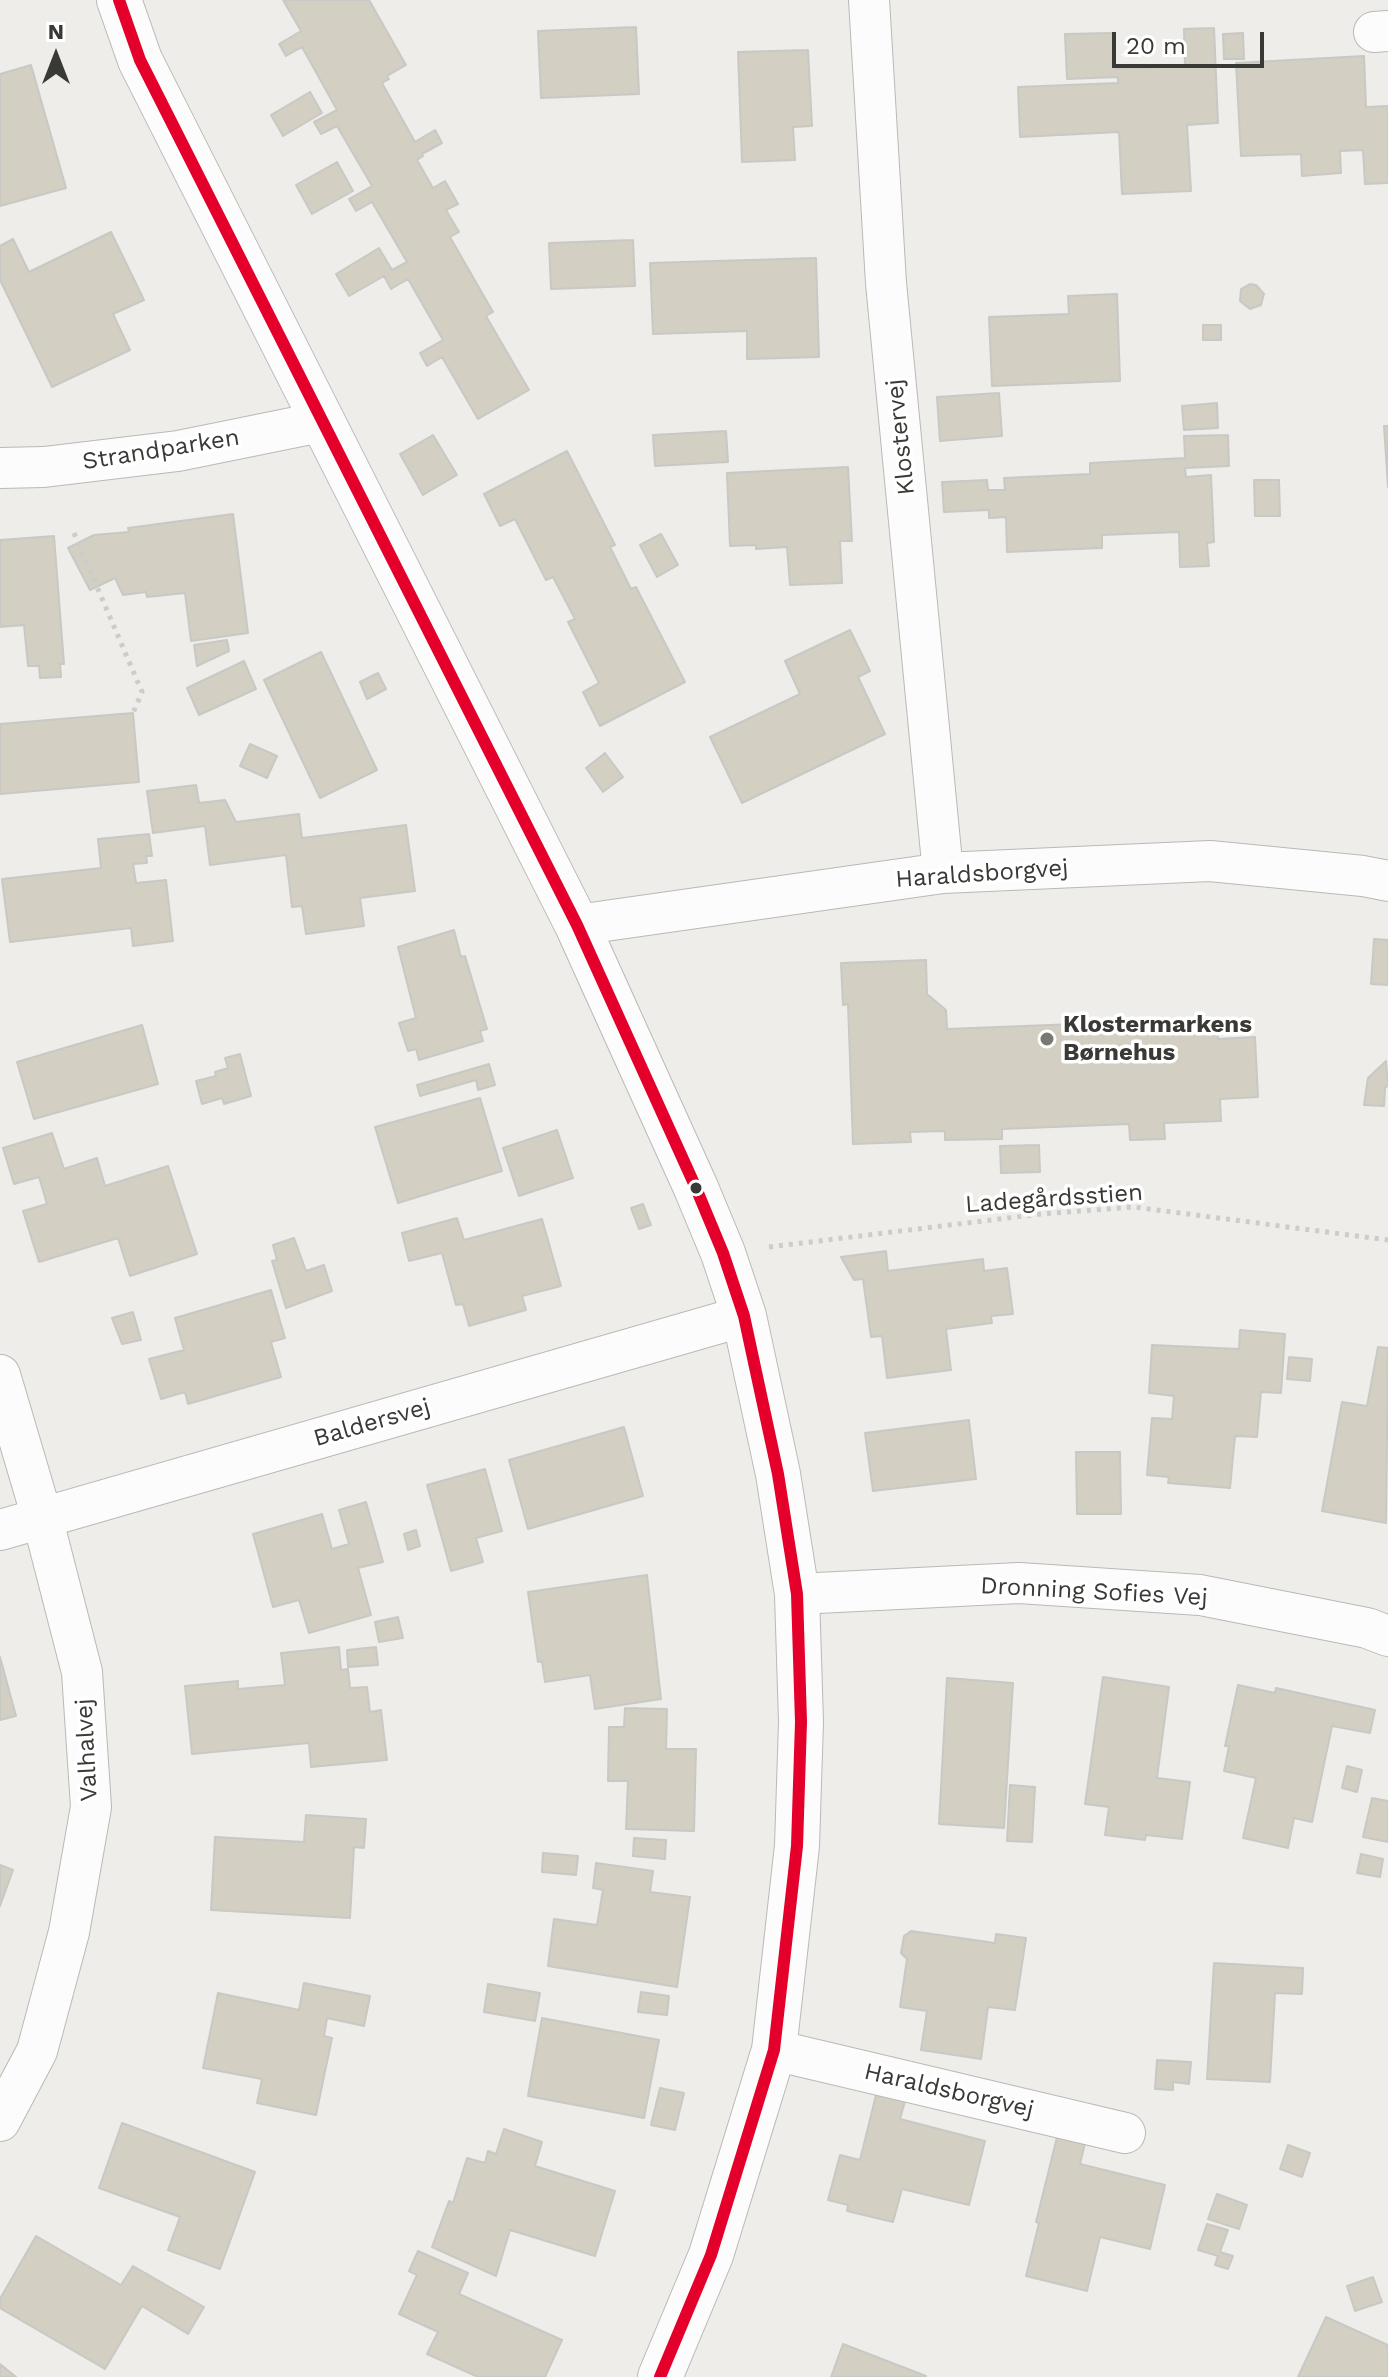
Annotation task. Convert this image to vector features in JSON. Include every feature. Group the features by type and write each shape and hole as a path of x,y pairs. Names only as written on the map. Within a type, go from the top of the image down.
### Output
{"street":[{"path":"119,0 140,60 577,925 723,1253 744,1316 778,1474 797,1594 801,1722 797,1846 774,2050 711,2255 660,2377"},
{"name":"Klostervej","path":"869,0 886,283 943,873"},
{"name":"Strandparken","path":"0,468 44,467 178,451 321,422"},
{"name":"Haraldsborgvej","path":"577,925 943,873 1210,861 1388,881"},
{"name":"Baldersvej","path":"0,1530 744,1316"},
{"name":"Valhalvej","path":"0,1375 42,1517 82,1672 91,1807 69,1932 37,2051 0,2121"},
{"name":"Dronning Sofies Vej","path":"797,1594 1019,1583 1200,1595 1367,1628 1388,1636"},
{"name":"Haraldsborgvej","path":"774,2050 1125,2133"}],"path":[{"path":"74,533 142,692 133,713"},
{"name":"Ladegårdsstien","path":"723,1253 1041,1214 1134,1207 1388,1240"}],"building":[{"path":"283,0 369,0 406,65 387,76 389,79 382,83 415,142 435,130 442,143 417,160 433,188 445,181 458,204 446,210 459,232 450,237 493,312 486,316 529,390 478,419 442,357 427,366 420,353 443,340 408,279 391,289 384,276 349,296 336,274 379,248 392,270 407,262 372,202 356,211 349,199 372,186 337,126 321,134 314,122 337,110 302,47 286,56 279,44 301,31"},
{"path":"636,27 639,94 541,98 538,31"},
{"path":"1214,28 1218,123 1187,125 1191,191 1122,194 1119,132 1020,137 1018,87 1118,83 1118,77 1067,79 1065,34 1113,33 1115,69 1185,66 1184,29"},
{"path":"1243,33 1244,59 1224,59 1223,34"},
{"path":"808,50 812,126 793,127 795,160 742,162 738,52"},
{"path":"1364,56 1366,107 1388,106 1388,183 1365,184 1363,150 1340,151 1341,173 1302,176 1301,154 1241,156 1236,63"},
{"path":"31,65 66,188 0,206 0,74"},
{"path":"310,92 322,113 283,136 271,115"},
{"path":"337,162 353,191 312,214 296,185"},
{"path":"111,232 144,300 113,314 130,350 52,387 0,280 0,246 13,239 29,272"},
{"path":"633,240 635,286 551,289 549,243"},
{"path":"816,258 819,357 747,359 747,331 653,334 650,263"},
{"path":"1250,284 1256,285 1264,294 1261,305 1250,309 1240,301 1241,289"},
{"path":"1117,294 1120,381 992,386 989,317 1069,314 1068,296"},
{"path":"1203,325 1221,325 1221,340 1203,340"},
{"path":"999,393 1002,436 940,441 937,397"},
{"path":"1217,403 1218,428 1184,430 1182,406"},
{"path":"1384,426 1388,426 1388,487"},
{"path":"726,431 728,462 655,466 653,435"},
{"path":"433,435 457,475 423,495 400,454"},
{"path":"1228,435 1229,466 1185,468 1186,477 1211,475 1214,542 1207,543 1209,566 1180,567 1179,532 1102,535 1102,548 1007,552 1006,517 989,518 989,510 944,512 942,482 987,480 988,490 1005,490 1004,478 1090,474 1090,463 1185,458 1184,436"},
{"path":"567,451 615,545 610,547 631,589 636,587 685,682 600,726 583,692 599,683 568,622 575,619 553,577 546,580 515,519 500,526 484,494"},
{"path":"848,467 852,541 840,541 842,583 790,585 787,547 756,549 756,545 730,546 727,473"},
{"path":"1254,480 1279,480 1280,516 1255,516"},
{"path":"233,514 248,633 191,641 185,593 147,597 146,592 123,595 115,578 90,590 68,548 94,535"},
{"path":"661,534 678,565 657,577 640,545"},
{"path":"54,536 64,664 60,664 61,677 40,678 39,666 28,666 24,625 0,627 0,540"},
{"path":"850,630 870,671 858,677 885,734 742,803 710,737 800,694 785,661"},
{"path":"227,640 229,651 197,666 194,645"},
{"path":"321,652 377,770 320,798 264,680"},
{"path":"244,661 256,689 199,715 187,688"},
{"path":"378,673 386,689 367,699 360,682"},
{"path":"133,713 139,782 0,794 0,724"},
{"path":"250,744 277,756 267,778 240,766"},
{"path":"605,753 623,777 603,792 586,768"},
{"path":"196,785 199,803 225,800 236,822 299,814 302,838 406,825 415,891 360,898 364,926 306,934 302,906 292,907 286,855 210,865 205,826 153,833 147,791"},
{"path":"149,834 152,856 146,856 147,863 133,864 136,883 166,880 173,941 133,946 131,928 10,942 2,879 101,868 98,839"},
{"path":"454,930 487,1029 480,1031 483,1041 419,1060 416,1049 408,1051 399,1023 416,1018 398,947"},
{"path":"1374,939 1388,940 1388,985 1371,984"},
{"path":"926,960 927,994 946,1010 947,1029 1127,1022 1127,1031 1161,1029 1160,1020 1217,1018 1218,1039 1255,1037 1258,1097 1220,1099 1221,1121 1164,1123 1165,1139 1130,1140 1129,1124 1002,1129 1002,1139 945,1140 945,1131 910,1132 911,1142 853,1144 848,1004 843,1005 841,963"},
{"path":"142,1025 158,1084 34,1119 17,1062"},
{"path":"240,1054 251,1096 224,1104 222,1098 202,1104 196,1081 216,1076 215,1072 228,1068 225,1058"},
{"path":"1386,1061 1388,1085 1384,1106 1364,1105 1368,1078"},
{"path":"489,1064 495,1085 478,1090 476,1080 420,1096 417,1085"},
{"path":"480,1098 502,1171 398,1203 375,1127"},
{"path":"557,1130 573,1178 519,1196 503,1148"},
{"path":"52,1133 64,1169 97,1158 105,1186 168,1166 197,1254 130,1276 118,1238 39,1262 23,1211 47,1204 39,1177 14,1184 3,1148"},
{"path":"1039,1145 1040,1172 1001,1173 1000,1146"},
{"path":"643,1204 651,1225 639,1229 631,1208"},
{"path":"457,1218 464,1240 542,1219 561,1286 522,1296 526,1310 469,1326 463,1304 456,1305 442,1253 409,1261 402,1233"},
{"path":"294,1238 306,1271 324,1265 332,1291 286,1308 272,1261 277,1260 273,1245"},
{"path":"886,1251 888,1271 983,1259 984,1271 1007,1268 1013,1314 991,1316 992,1323 946,1329 951,1370 887,1378 882,1336 871,1337 863,1279 854,1280 841,1257"},
{"path":"271,1290 285,1338 271,1342 281,1377 188,1404 185,1392 161,1399 149,1359 184,1350 175,1318"},
{"path":"133,1312 141,1340 122,1344 112,1318"},
{"path":"1240,1330 1285,1334 1281,1393 1261,1392 1257,1437 1235,1436 1230,1488 1168,1483 1169,1477 1147,1475 1152,1418 1172,1419 1174,1396 1149,1393 1152,1345 1239,1349"},
{"path":"1378,1347 1388,1348 1386,1523 1322,1511 1342,1402 1367,1406"},
{"path":"1289,1357 1312,1359 1310,1381 1287,1379"},
{"path":"969,1420 976,1479 873,1491 865,1433"},
{"path":"624,1427 643,1496 528,1529 509,1460"},
{"path":"1076,1452 1120,1452 1121,1514 1077,1514"},
{"path":"485,1469 502,1531 476,1538 483,1562 451,1571 427,1485"},
{"path":"366,1502 383,1562 358,1568 371,1615 309,1633 299,1600 273,1607 253,1534 322,1514 332,1549 349,1544 339,1510"},
{"path":"416,1530 420,1546 408,1550 404,1534"},
{"path":"647,1575 661,1699 595,1709 590,1675 545,1682 542,1661 538,1662 528,1592"},
{"path":"398,1617 403,1638 379,1642 375,1622"},
{"path":"339,1647 341,1670 348,1669 350,1688 367,1687 370,1712 381,1710 387,1760 311,1767 309,1743 192,1754 185,1686 238,1681 238,1689 285,1685 281,1653"},
{"path":"376,1647 378,1665 348,1667 347,1650"},
{"path":"0,1657 16,1716 0,1720"},
{"path":"1103,1677 1169,1687 1157,1778 1190,1782 1182,1839 1146,1835 1145,1840 1105,1835 1109,1807 1085,1804"},
{"path":"947,1678 1013,1683 1004,1828 939,1824"},
{"path":"1238,1685 1275,1693 1276,1688 1375,1710 1370,1733 1332,1726 1312,1822 1294,1818 1288,1848 1243,1838 1256,1778 1224,1771 1229,1746 1225,1746"},
{"path":"625,1708 667,1709 666,1749 696,1749 694,1831 626,1829 628,1781 608,1781 609,1727 624,1727"},
{"path":"1347,1766 1362,1770 1357,1792 1342,1788"},
{"path":"1010,1785 1035,1787 1032,1842 1007,1841"},
{"path":"1372,1798 1388,1801 1388,1842 1363,1837"},
{"path":"306,1815 366,1819 364,1848 354,1847 350,1918 211,1910 215,1837 304,1842"},
{"path":"634,1838 666,1840 665,1859 633,1856"},
{"path":"543,1853 578,1856 576,1875 542,1872"},
{"path":"1361,1854 1383,1859 1380,1877 1357,1873"},
{"path":"596,1863 653,1871 650,1892 690,1897 677,1987 548,1966 554,1919 597,1925 603,1890 593,1888"},
{"path":"0,1865 13,1870 0,1906"},
{"path":"911,1931 995,1943 996,1934 1026,1938 1015,2010 988,2007 981,2059 921,2050 927,2011 900,2007 907,1959 901,1953 904,1936"},
{"path":"1214,1963 1303,1968 1302,1994 1275,1993 1270,2082 1207,2079"},
{"path":"304,1983 370,1996 364,2026 327,2018 324,2036 332,2038 316,2115 257,2103 262,2079 203,2068 218,1993 299,2010"},
{"path":"488,1984 540,1993 535,2021 484,2012"},
{"path":"641,1992 669,1996 667,2015 638,2012"},
{"path":"542,2018 659,2040 644,2118 528,2096"},
{"path":"1157,2060 1191,2062 1189,2084 1173,2082 1173,2090 1155,2089"},
{"path":"878,2087 907,2094 900,2119 985,2141 969,2205 902,2189 893,2222 847,2211 848,2205 828,2200 840,2155 860,2160"},
{"path":"660,2088 684,2093 675,2130 651,2125"},
{"path":"122,2123 255,2172 220,2269 168,2250 180,2217 99,2188"},
{"path":"504,2129 542,2142 535,2166 615,2191 595,2256 510,2230 496,2276 432,2247 449,2201 453,2203 467,2158 485,2163 488,2151 496,2154"},
{"path":"1058,2133 1086,2139 1080,2164 1165,2185 1150,2249 1100,2237 1087,2291 1026,2276"},
{"path":"1288,2145 1310,2153 1302,2177 1280,2169"},
{"path":"1217,2194 1247,2205 1239,2229 1208,2219"},
{"path":"1207,2224 1228,2230 1220,2252 1233,2256 1228,2269 1215,2265 1218,2256 1198,2250"},
{"path":"36,2236 121,2285 133,2266 204,2307 188,2334 142,2306 105,2369 0,2308 0,2299"},
{"path":"418,2251 468,2273 459,2294 562,2340 545,2377 478,2377 427,2354 438,2332 399,2314 417,2275 409,2271"},
{"path":"1373,2277 1382,2302 1355,2311 1347,2286"},
{"path":"1326,2317 1388,2345 1388,2377 1298,2377"},
{"path":"843,2344 926,2376 831,2377"},
{"path":"0,2364 16,2377 0,2377"}],"transit line":[{"path":"119,0 140,60 577,925 696,1188 723,1253 744,1316 778,1474 797,1594 801,1722 797,1846 774,2050 711,2255 660,2377"}],"place":[{"name":"Klostermarkens Børnehus","path":"1047,1039"}]}
